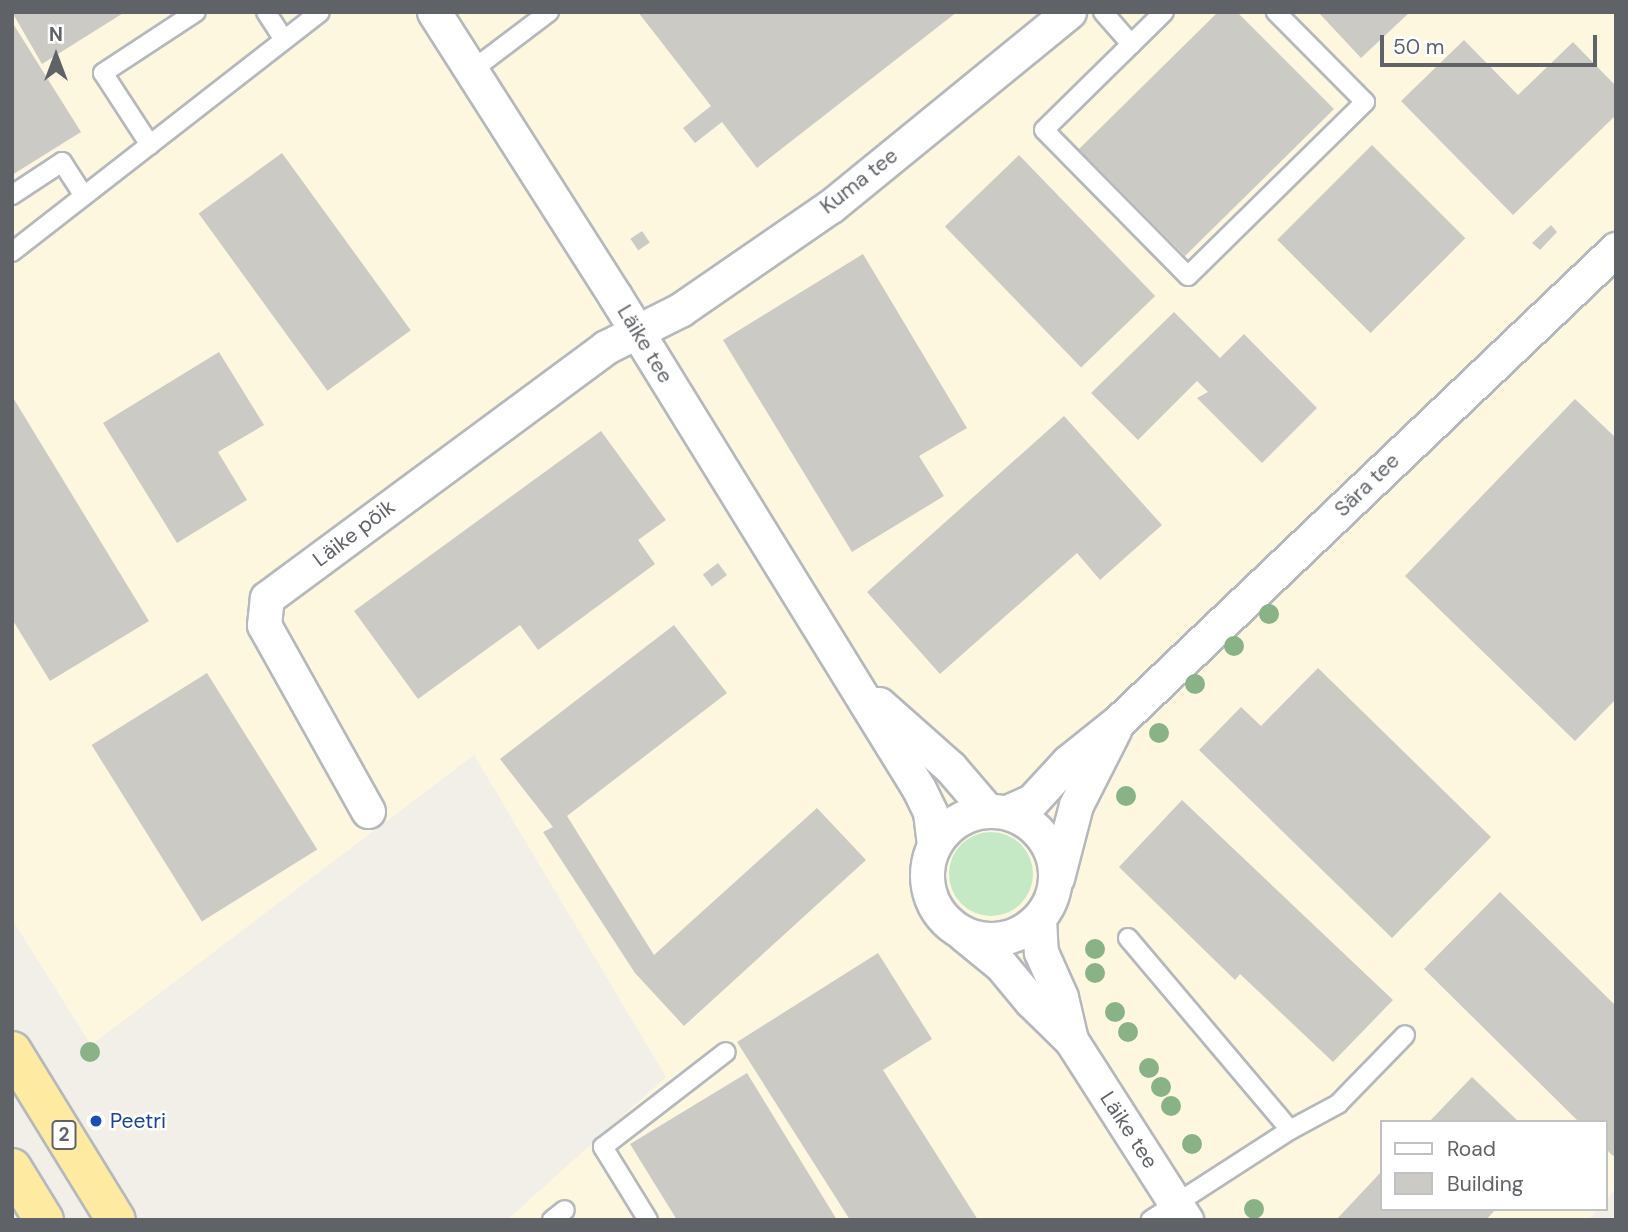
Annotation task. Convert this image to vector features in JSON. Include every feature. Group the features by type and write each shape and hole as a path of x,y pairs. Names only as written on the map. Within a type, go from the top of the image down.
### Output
{"highway":[{"name":"2","path":"12,1051 116,1220"},
{"path":"12,1168 44,1220"}],"street":[{"name":"Läike tee","path":"434,12 637,333 919,789 930,812 934,843"},
{"name":"Kuma tee","path":"637,333 680,310 831,206 1069,12"},
{"name":"Sära tee","path":"997,811 1032,801 1068,762 1118,722 1616,249"},
{"name":"Läike põik","path":"368,811 264,625 267,598 606,347 637,333"},
{"name":"Läike tee","path":"851,679 997,811"},
{"name":"Sära tee","path":"1046,904 1076,805 1118,722"},
{"path":"997,811 1026,820 1046,842 1055,870 1046,904 1023,931 1003,939 981,939 961,933 944,920 932,903 926,883 927,862 934,843 948,826 966,815 997,811"},
{"name":"Läike tee","path":"1046,904 1041,952 1061,997 1071,1040"},
{"name":"Läike tee","path":"961,933 1001,965 1031,1001 1071,1040 1171,1214"}],"lane":[{"path":"150,145 103,73 196,12"},
{"path":"266,12 284,40"},
{"path":"14,247 84,196 320,12"},
{"path":"471,71 549,12"},
{"path":"1103,12 1131,44"},
{"path":"1164,12 1044,130 1188,276 1364,102 1276,12"},
{"path":"12,195 62,162 84,196"},
{"path":"1128,939 1290,1130"},
{"path":"1171,1214 1290,1130 1338,1104 1405,1035"},
{"path":"648,1220 603,1147 726,1052"}],"shaded area":[{"path":"12,12 1616,12 1616,1189 1607,1199 1607,1120 1380,1120 1380,1211 1596,1211 1588,1220 507,1220 666,1077 474,755 91,1045 12,919"}],"green space":[{"path":"983,832 999,832 1015,839 1026,850 1033,866 1030,890 1021,904 999,916 983,916 967,909 956,898 949,882 949,866 956,850 967,839"}],"building":[{"path":"12,12 125,12 42,64"},
{"path":"638,12 957,12 757,168 722,122 695,143 683,128 711,106"},
{"path":"1218,12 1237,12 1334,109 1185,256 1079,149"},
{"path":"1318,12 1410,12 1361,58"},
{"path":"12,22 81,132 12,175"},
{"path":"1464,40 1518,95 1573,42 1616,86 1616,115 1513,215 1401,101"},
{"path":"1372,145 1465,238 1371,333 1277,240"},
{"path":"282,153 411,330 327,391 199,214"},
{"path":"1019,155 1155,296 1081,368 945,227"},
{"path":"1551,225 1557,232 1540,250 1532,243"},
{"path":"642,231 650,243 638,250 630,239"},
{"path":"863,254 967,428 919,456 944,496 852,552 723,340"},
{"path":"1174,312 1220,358 1244,334 1317,408 1262,463 1197,398 1208,392 1197,381 1138,440 1091,393"},
{"path":"219,352 264,425 218,452 247,500 177,543 103,423"},
{"path":"12,396 149,621 50,681 12,619"},
{"path":"1575,399 1616,438 1616,699 1575,741 1405,576"},
{"path":"1064,416 1162,525 1100,580 1077,553 940,674 867,592"},
{"path":"601,431 666,520 638,540 655,564 538,650 520,625 418,699 354,611"},
{"path":"718,563 727,575 712,586 703,574"},
{"path":"674,625 727,693 567,816 654,955 817,808 866,860 684,1026 635,973 543,832 553,827 500,759"},
{"path":"1318,668 1491,837 1392,938 1199,750 1241,707 1261,726"},
{"path":"207,673 317,849 202,921 92,745"},
{"path":"1182,800 1393,1000 1333,1062 1240,974 1235,980 1119,867"},
{"path":"1500,892 1616,1006 1616,1153 1613,1156 1607,1150 1607,1120 1577,1120 1424,969"},
{"path":"878,953 932,1039 883,1070 978,1220 850,1220 737,1042"},
{"path":"747,1073 837,1220 677,1220 630,1144"},
{"path":"1472,1077 1517,1120 1431,1120"},
{"path":"1380,1173 1380,1211 1494,1211 1486,1220 1336,1220"}],"place":[{"name":"Peetri","path":"96,1121"}]}
